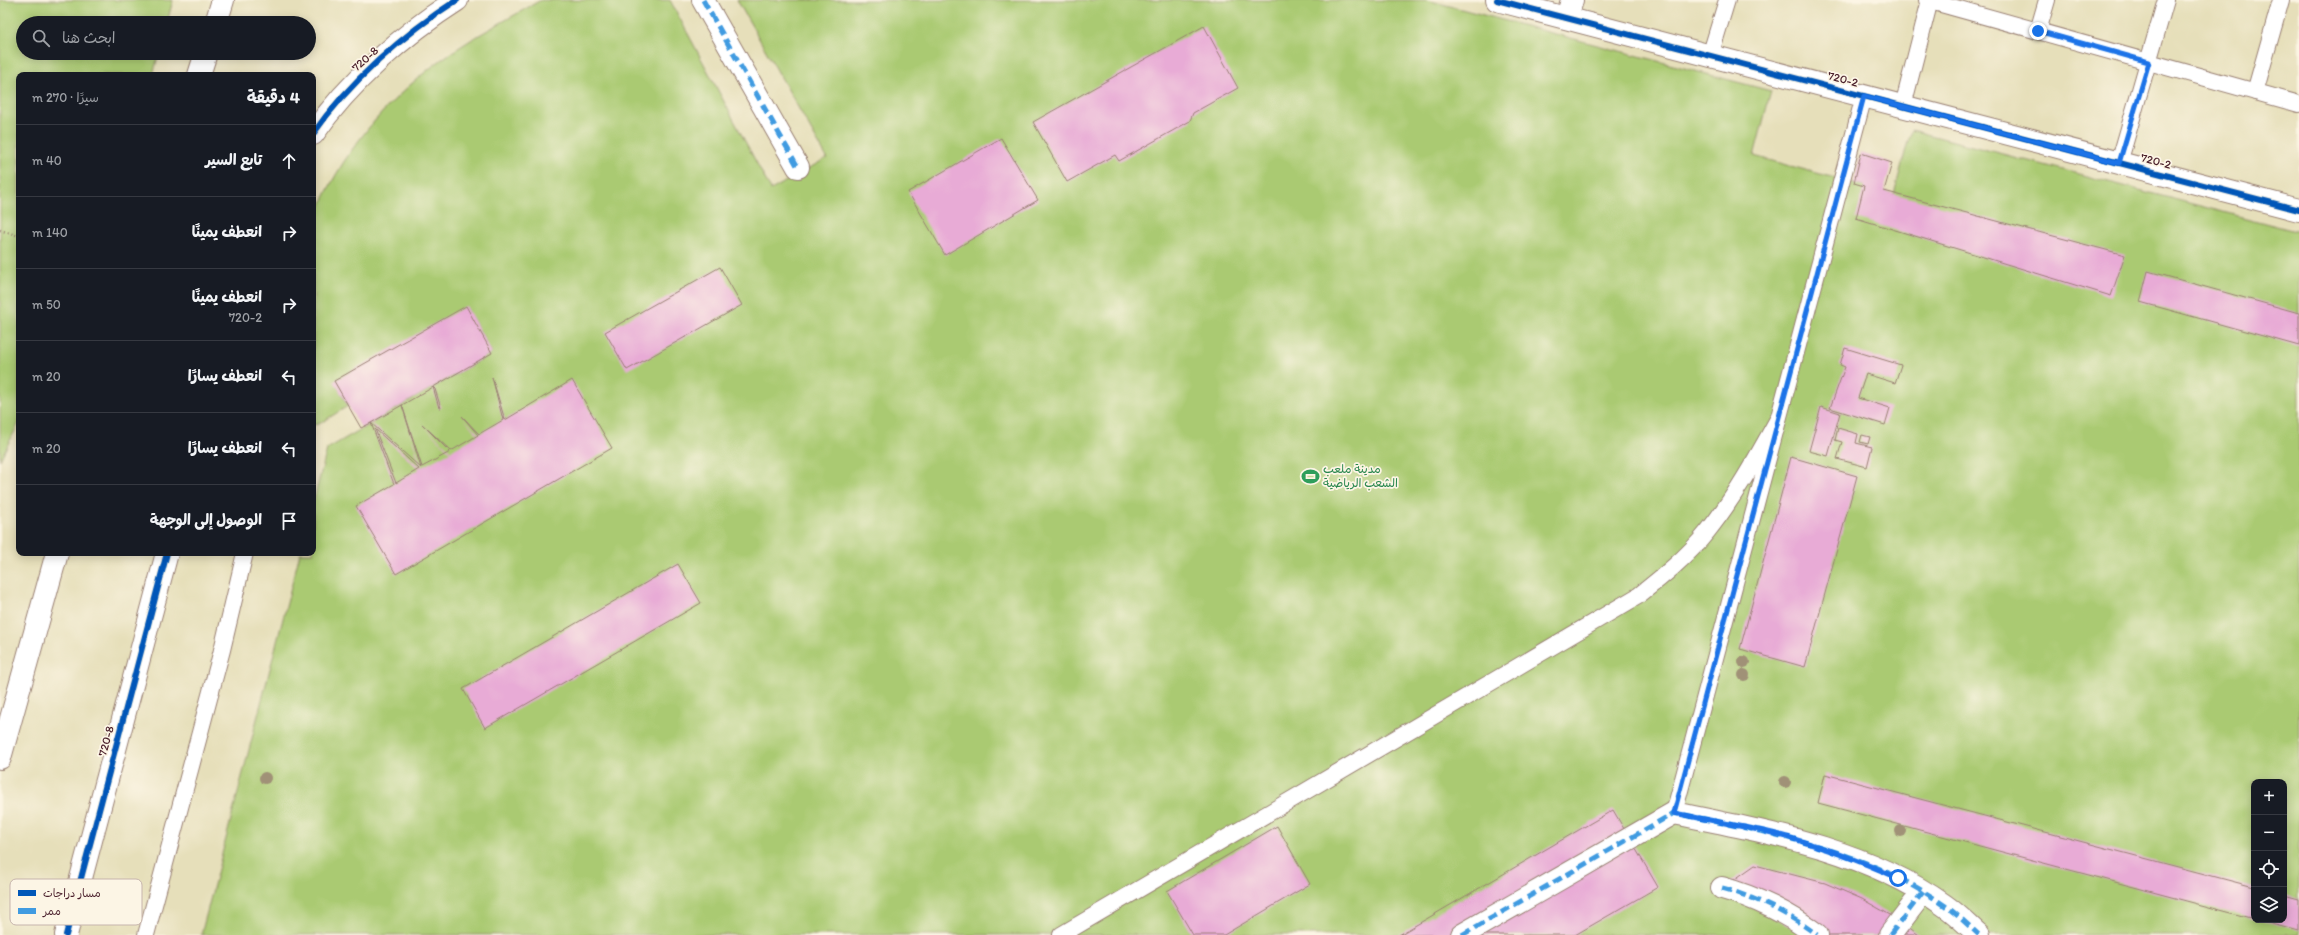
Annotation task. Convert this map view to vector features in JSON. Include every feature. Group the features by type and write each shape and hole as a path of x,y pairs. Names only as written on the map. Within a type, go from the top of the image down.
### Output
{"street":[{"path":"218,16 223,0"},
{"path":"703,0 798,167"},
{"name":"720-2","path":"1497,0 1569,9 1710,56 2299,210"},
{"name":"720-8","path":"316,130 355,84 449,5"},
{"path":"200,72 204,60"},
{"path":"0,758 56,556"},
{"name":"720-8","path":"81,879 166,556"},
{"path":"1462,935 1674,813 1775,834 1818,846 1877,868 1923,892 1945,906 1979,935"},
{"path":"1722,888 1743,895 1788,916 1817,935"},
{"path":"1890,935 1923,892"},
{"name":"720-8","path":"66,935 69,925"}],"lane":[{"path":"1710,56 1727,0"},
{"path":"1903,106 1929,0 2299,104"},
{"path":"2038,31 2047,0"},
{"path":"2119,163 2166,0"},
{"path":"2255,92 2281,0"},
{"path":"1674,813 1864,96"},
{"path":"1061,935 1638,596 1684,557 1707,532 1758,456 1779,418"},
{"path":"146,935 222,650 244,556"}],"path":[{"path":"0,230 16,235"}],"green space":[{"path":"0,0 173,0 169,16 16,16 16,60 157,60 154,72 16,72 16,429 0,460"},
{"name":"مدينة ملعب الشعب الرياضية","path":"541,0 670,0 771,190 827,158 737,0 1427,0 1771,91 1754,156 1894,194 1911,130 2299,232 2299,935 201,935 299,556 316,556 316,491 327,449 492,353 466,307 335,381 348,406 316,424 316,217 323,199 336,174 351,151 388,107 429,69 463,45"}],"building":[{"path":"1204,26 1238,88 1193,113 1190,121 1119,161 1115,155 1067,182 1033,122"},
{"path":"1001,138 1038,200 945,255 908,192"},
{"path":"1861,153 1892,163 1884,191 2125,255 2111,296 1856,218 1864,186 1854,183"},
{"path":"720,267 742,305 627,370 605,332"},
{"path":"2148,271 2299,313 2299,346 2140,302"},
{"path":"466,306 492,353 361,428 334,381"},
{"path":"1845,348 1901,365 1895,383 1866,374 1858,398 1890,408 1885,425 1830,408 1845,367 1840,365"},
{"path":"492,377 505,420 572,380 612,448 396,574 356,506 394,484 371,423 421,468 402,405 422,467 450,452 421,423 451,451 478,435 462,416 479,434 503,420","holes":["375,429 419,469 396,483"]},
{"path":"433,387 435,389 441,408 439,408"},
{"path":"1821,407 1840,413 1828,456 1809,451"},
{"path":"1838,428 1858,434 1856,443 1872,447 1867,467 1837,459 1842,442 1835,440"},
{"path":"1862,435 1870,437 1868,444 1860,442"},
{"path":"1791,457 1857,476 1805,667 1740,649"},
{"path":"678,564 701,603 485,728 463,689"},
{"path":"1825,774 2251,886 2251,918 1818,803"},
{"path":"1613,810 1658,887 1575,935 1399,935"},
{"path":"1277,826 1310,884 1224,935 1193,935 1167,891"},
{"path":"1755,865 1825,883 1862,899 1899,920 1919,935 1811,935 1718,891"},
{"path":"2287,896 2299,899 2299,930 2272,923 2287,923"}],"marked path":[{"path":"703,0 798,167"},
{"path":"1462,935 1674,813 1779,836 1848,856 1882,870 1914,886 1949,908 1979,935"},
{"path":"1722,888 1747,896 1772,907 1807,927 1817,935"},
{"path":"1890,935 1923,892"}],"cycle path":[{"path":"316,130 343,96 379,60 417,28 457,0"},
{"path":"1497,0 2299,210"},
{"path":"81,879 166,556"},
{"path":"66,935 69,925"}],"place":[{"name":"مدينة ملعب الشعب الرياضية","path":"1310,476"}],"route":[{"path":"1898,878 1856,859 1818,846 1775,834 1674,813 1843,180 1864,96 2119,163 2149,62 2038,31"}]}
